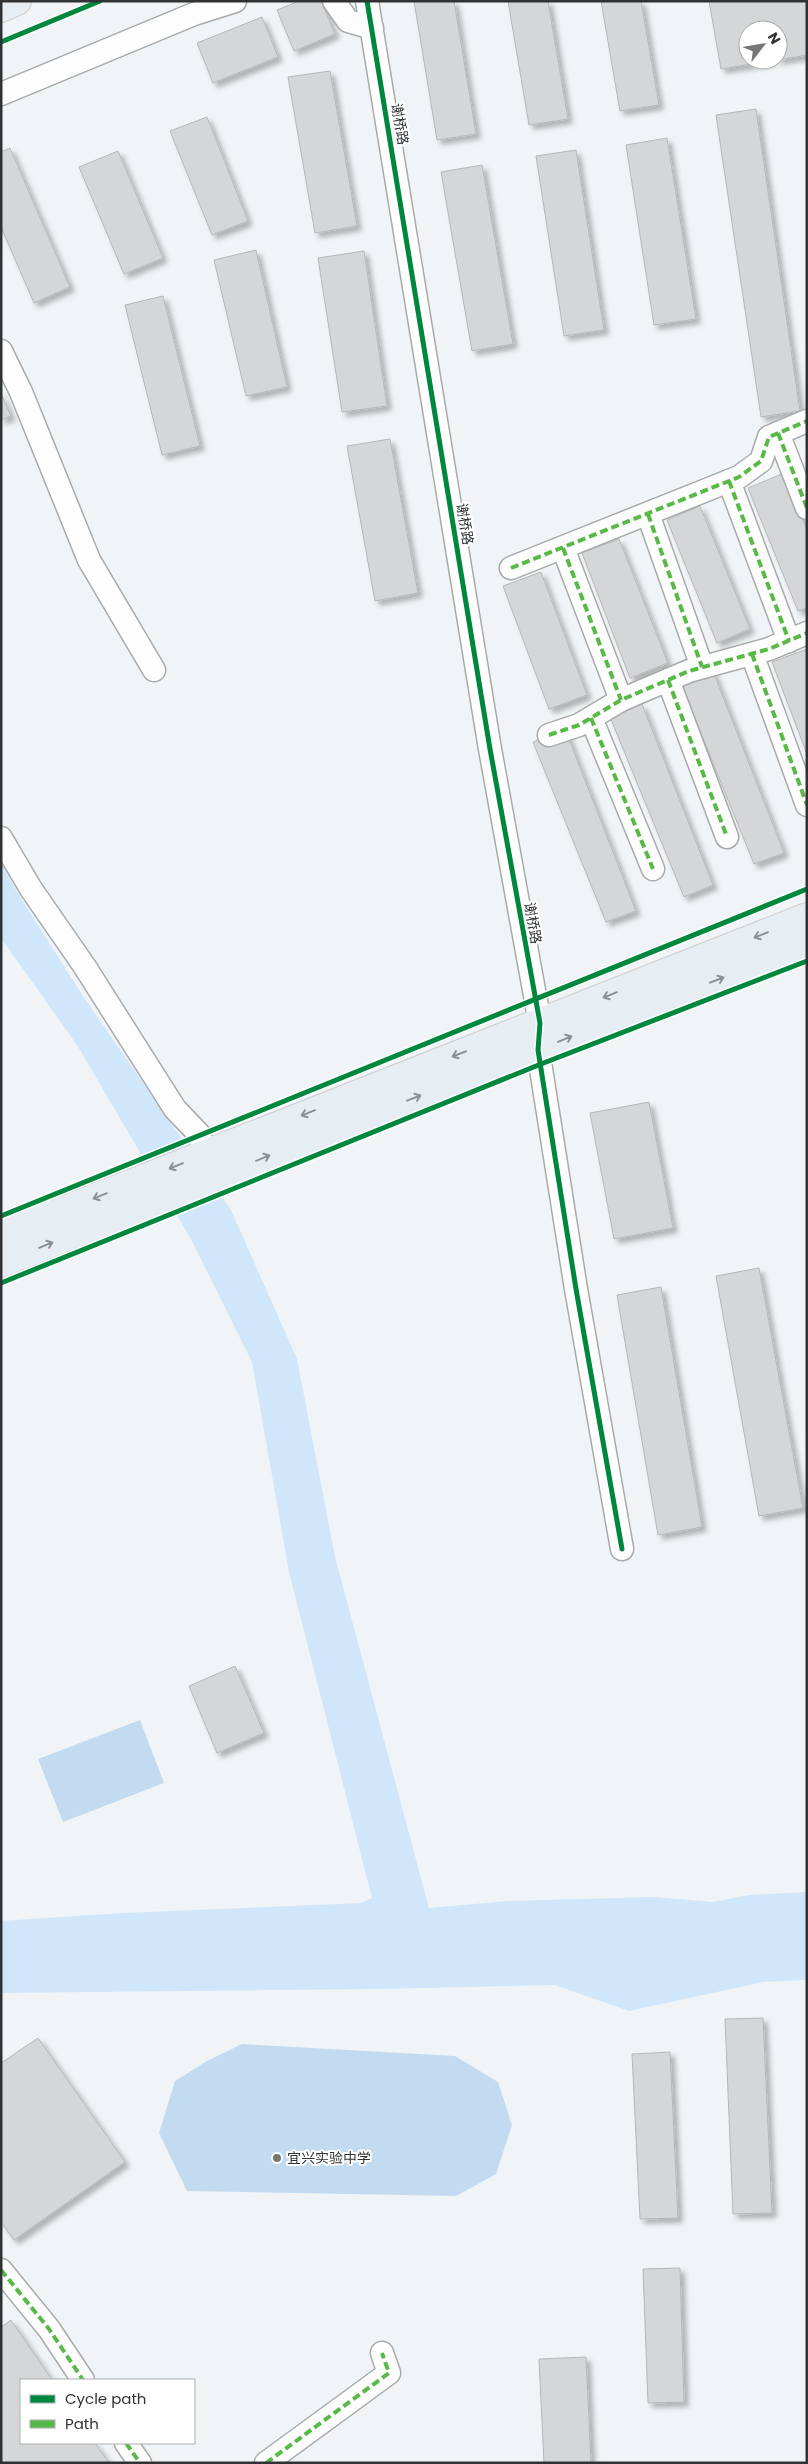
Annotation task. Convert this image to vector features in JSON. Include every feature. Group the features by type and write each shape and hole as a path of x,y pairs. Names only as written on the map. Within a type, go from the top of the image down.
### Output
{"main road":[{"path":"1,8 17,1"},
{"path":"1,1235 151,1189 212,1165 540,1023 807,917"},
{"path":"212,1165 538,1050 807,944"},
{"path":"1,1263 151,1189"}],"street":[{"path":"1,94 194,14 235,1"},
{"path":"334,1 348,21 372,28"},
{"name":"谢桥路","path":"367,1 490,749 540,1023 538,1050 576,1290 622,1549"},
{"path":"1,351 20,392 89,560 154,670"},
{"path":"511,568 739,477 761,461 769,437 807,420"},
{"path":"778,433 807,508"},
{"path":"549,735 591,718 621,700 668,680 702,667 752,654 798,637 729,482"},
{"path":"648,514 702,667"},
{"path":"563,548 621,700"},
{"path":"752,654 807,805"},
{"path":"668,680 727,836"},
{"path":"591,718 653,870"},
{"path":"1,838 31,889 176,1109 199,1134 212,1165"},
{"path":"1,2270 49,2330 83,2379"},
{"path":"266,2463 389,2372 382,2353"},
{"path":"127,2444 140,2463"}],"shaded area":[{"path":"1,863 20,897 83,996 231,1210 297,1359 335,1557 429,1908 508,1901 654,1897 713,1902 749,1895 807,1892 807,1980 763,1982 629,2011 555,1985 1,1993 1,1921 123,1913 361,1903 372,1898 289,1572 252,1362 192,1241 77,1045 1,938"},
{"path":"140,1720 164,1783 63,1822 38,1759"},
{"path":"242,2044 455,2056 498,2082 512,2125 496,2174 456,2196 187,2191 159,2133 175,2081 207,2061"}],"building":[{"path":"299,1 321,1 335,34 294,51 277,10"},
{"path":"414,1 454,1 476,134 437,140"},
{"path":"508,1 548,1 568,119 529,125"},
{"path":"601,1 641,1 659,105 620,111"},
{"path":"709,1 807,1 807,55 788,58 788,20 738,20 738,66 721,69"},
{"path":"262,17 278,57 213,83 197,43"},
{"path":"330,71 357,226 315,233 288,77"},
{"path":"756,109 800,411 761,417 716,115"},
{"path":"207,117 248,221 212,235 170,131"},
{"path":"667,138 696,319 654,325 626,145"},
{"path":"10,148 70,287 34,303 1,227 1,152"},
{"path":"576,150 604,330 564,336 536,156"},
{"path":"118,151 163,258 124,274 79,167"},
{"path":"482,165 513,344 472,351 441,172"},
{"path":"256,250 287,387 246,396 214,260"},
{"path":"364,251 387,406 342,412 318,258"},
{"path":"163,296 200,446 162,455 125,305"},
{"path":"1,393 11,416 1,420"},
{"path":"390,439 418,593 375,601 347,446"},
{"path":"784,473 807,530 807,608 798,611 748,488"},
{"path":"700,506 750,629 717,643 667,520"},
{"path":"619,539 668,663 630,678 582,553"},
{"path":"541,572 587,695 549,709 503,586"},
{"path":"807,649 807,754 772,662"},
{"path":"713,671 784,853 754,864 681,684"},
{"path":"642,704 713,885 684,897 610,717"},
{"path":"565,729 636,911 606,922 533,742"},
{"path":"649,1102 673,1228 614,1239 590,1113"},
{"path":"759,1268 803,1508 759,1516 716,1276"},
{"path":"661,1287 702,1527 658,1535 617,1295"},
{"path":"235,1666 264,1733 217,1753 189,1686"},
{"path":"763,2018 772,2213 733,2214 725,2019"},
{"path":"38,2038 125,2162 14,2240 1,2222 1,2063"},
{"path":"670,2052 678,2218 640,2219 632,2054"},
{"path":"680,2268 684,2402 648,2403 643,2269"},
{"path":"11,2320 51,2379 20,2379 20,2444 96,2444 109,2463 1,2463 1,2327"},
{"path":"586,2357 591,2463 544,2463 539,2359"}],"marked path":[{"path":"511,568 739,477 761,461 769,437 807,421"},
{"path":"778,433 807,508"},
{"path":"729,481 789,641"},
{"path":"648,514 702,667"},
{"path":"563,548 621,700"},
{"path":"549,735 579,725 621,700 689,671 769,649 807,633"},
{"path":"752,654 807,805"},
{"path":"668,680 727,837"},
{"path":"591,718 653,869"},
{"path":"1,2270 49,2329 82,2379"},
{"path":"266,2463 389,2373 382,2353"},
{"path":"127,2444 140,2463"}],"cycle path":[{"path":"1,42 100,1"},
{"path":"367,1 490,749 540,1023 538,1050 576,1289 622,1549"},
{"path":"1,1216 807,889"},
{"path":"1,1283 541,1064 807,961"}],"place":[{"name":"宜兴实验中学","path":"277,2158"}]}
